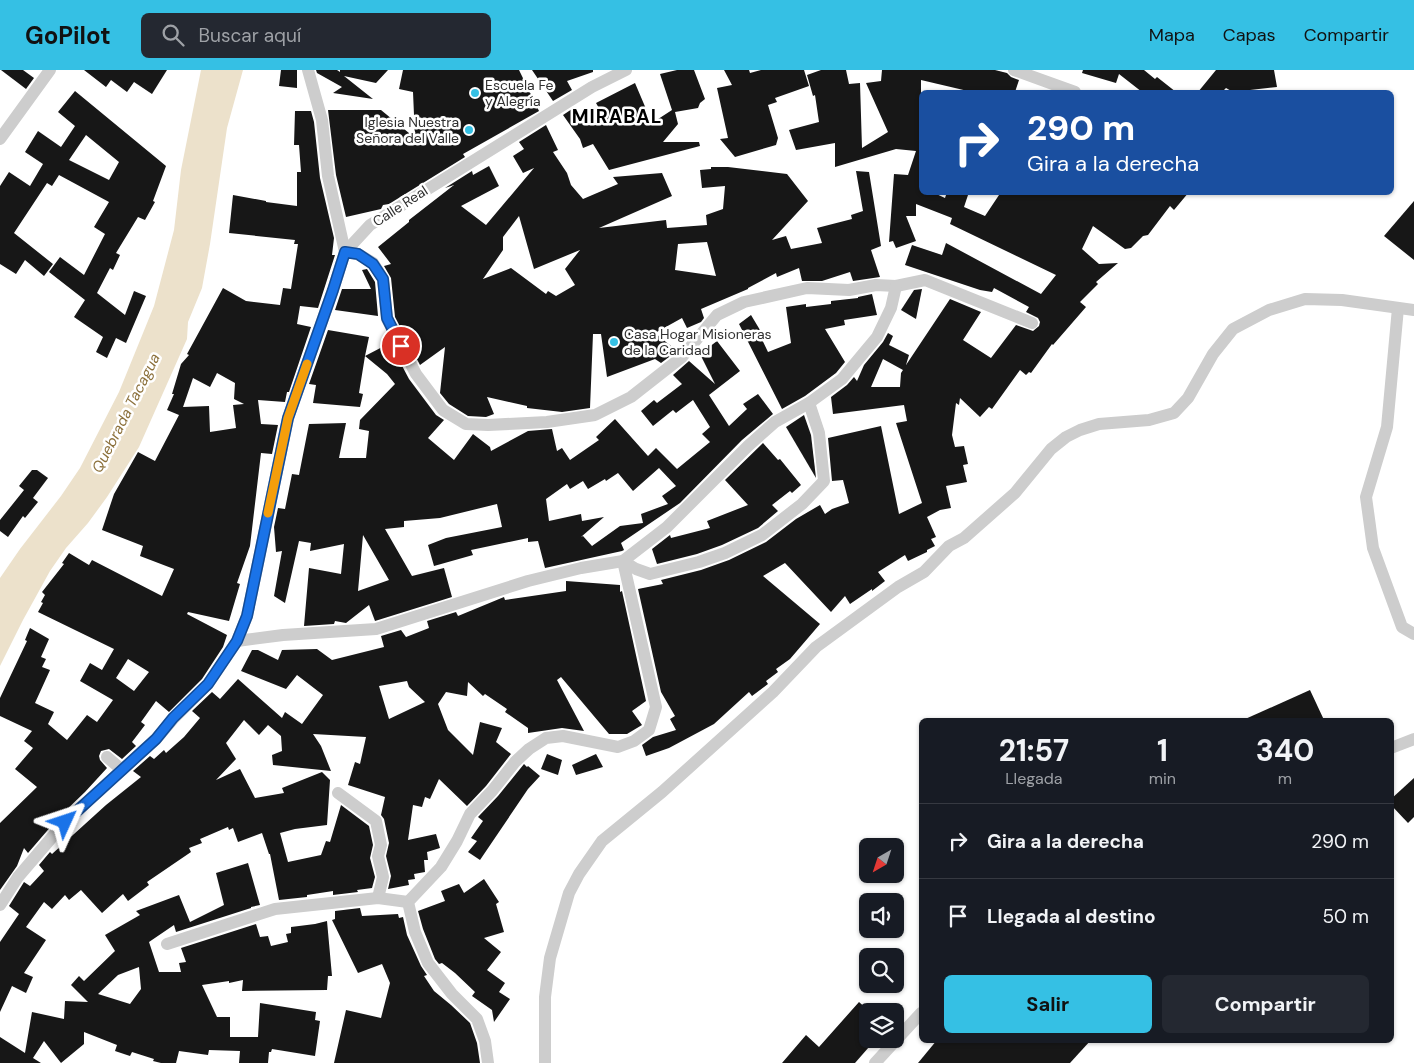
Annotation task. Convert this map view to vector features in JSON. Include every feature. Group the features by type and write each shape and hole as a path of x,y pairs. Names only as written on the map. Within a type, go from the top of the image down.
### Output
{"street":[{"path":"0,139 50,70"},
{"path":"308,70 322,120 328,176 345,252 358,254 373,264 383,279 387,318 416,374 444,410 466,424 488,425 547,422 595,415 632,397 682,358 717,316 744,302 808,288 849,290 876,285 896,286 925,280 1032,323"},
{"name":"Calle Real","path":"0,905 18,877 65,822 156,739 173,718 208,684 237,641 247,616 288,418 345,252 370,225 592,87 626,70"},
{"path":"1014,70 1069,90"},
{"path":"237,641 284,635 376,629 528,581 581,568 623,561 667,527 748,446 776,422 809,403 842,379 877,337 891,308 896,286"},
{"path":"545,1063 545,997 550,958 569,892 579,874 602,841 662,792 774,692 816,647 898,587 924,572 950,546 964,538 1015,493 1051,449 1066,437 1099,424 1149,420 1174,413 1188,398 1213,354 1233,329 1269,310 1305,299 1342,300 1414,310"},
{"path":"1398,308 1387,427 1366,497 1373,548 1402,627 1414,634"},
{"path":"623,561 636,569 650,574 699,562 725,553 762,535 802,504 824,481 819,433 809,403"},
{"path":"408,902 441,867 457,841 470,814 492,791 514,762 529,749 546,738 563,736 618,747 634,741 649,730 656,707 623,561"},
{"path":"1394,747 1414,739"},
{"path":"107,757 122,770"},
{"path":"338,793 376,821 381,845 378,856 383,877 378,898"},
{"path":"168,944 275,910 378,898 408,902"},
{"path":"408,902 415,932 428,963 452,994 477,1019 485,1041 488,1063"},
{"path":"875,1063 919,1015"}],"water":[{"name":"Quebrada Tacagua","path":"201,70 243,70 227,128 202,288 188,322 187,339 139,447 107,497 50,571 0,666 0,578 80,468 119,392 154,306 174,230 181,170"}],"building":[{"path":"1,70 23,70 34,78 26,89"},
{"path":"84,70 167,70 152,94 134,82 127,92 111,80 106,87"},
{"path":"281,70 297,70 297,88 279,86"},
{"path":"316,70 337,70 340,72 340,70 388,70 376,83 344,76 373,99 333,93 342,87 317,73"},
{"path":"403,70 519,70 539,111 463,154 465,157 389,204 383,205 381,209 346,217 336,175 328,110 381,110 415,138 413,92 399,89"},
{"path":"532,70 593,70 593,72 567,81 572,90 553,101"},
{"path":"677,70 694,70 705,99 698,108 675,112 678,124 663,142 699,142 700,146 609,170 593,144 583,148 580,139 563,115 572,109 580,123 600,110 596,103 635,83 652,123 672,110 660,74"},
{"path":"724,70 749,70 750,73 761,70 804,70 809,86 775,98 777,102 768,105 778,138 776,145 735,157 720,139 728,138 717,88 732,85"},
{"path":"821,70 846,70 849,84 860,83 862,148 888,132 866,83 881,81 882,70 995,70 1007,73 1019,80 1016,90 964,90 921,80 921,90 919,90 919,195 938,195 945,198 946,195 968,195 964,207 985,216 999,195 1186,195 1174,210 1170,206 1148,235 1143,236 1131,248 1125,249 1093,226 1082,249 1099,264 1118,263 1096,282 1098,284 1080,302 1086,307 1052,344 1031,373 1029,372 1026,375 1020,370 992,409 989,407 980,417 960,398 959,405 956,403 952,435 955,447 964,446 968,464 963,465 967,482 946,486 951,508 940,510 927,517 936,537 931,539 935,546 908,561 905,555 878,572 885,581 850,604 845,596 831,612 785,563 763,576 820,624 790,659 776,669 778,672 766,681 768,684 752,696 749,692 714,724 669,748 646,756 642,745 653,737 676,730 670,719 675,716 661,692 638,589 663,584 661,580 701,570 729,560 766,542 796,519 820,505 825,514 832,509 849,503 843,480 832,481 828,438 881,426 899,514 922,503 896,423 907,421 904,405 833,414 831,397 854,377 857,381 864,365 888,333 893,336 889,345 909,355 906,365 950,299 981,312 963,340 991,358 1016,325 1033,331 1039,326 1038,318 1026,312 1029,307 994,288 992,292 980,290 905,265 912,245 942,255 946,243 1041,294 1056,275 950,224 952,218 916,204 916,216 906,216 916,241 896,248 893,241 889,242 894,174 908,175 916,151 896,149 835,167 835,143 796,150 789,130 819,122 815,95 813,96 807,75","holes":["883,359 903,370 900,387 871,387"]},
{"path":"1083,70 1144,70 1155,79 1157,77 1173,90 1139,90 1119,74 1116,83 1082,73"},
{"path":"1216,70 1274,70 1277,87 1250,90 1230,90 1226,88 1224,90 1200,90"},
{"path":"75,91 166,166 153,201 155,202 145,220 138,217 116,253 120,255 113,270 110,268 97,293 125,315 134,291 146,296 126,343 116,338 107,358 96,352 103,337 74,317 85,300 49,272 60,257 84,275 105,234 94,227 109,202 59,175 52,186 47,183 14,233 53,264 44,276 25,260 16,274 0,264 0,186 9,172 30,186 43,164 25,152 38,131 61,147 75,126 58,112","holes":["86,135 119,162 109,180 69,160"]},
{"path":"295,111 311,111 314,122 320,178 334,238 332,255 335,255 318,308 300,306 297,324 311,327 285,402 258,400 261,424 278,425 272,454 261,453 250,546 237,583 240,584 229,621 188,612 187,614 227,635 223,647 202,679 169,712 156,701 141,722 145,725 132,742 136,746 122,759 109,749 101,751 100,760 107,768 59,817 28,853 24,848 17,866 0,890 0,823 37,787 15,769 33,748 24,741 32,731 0,716 0,698 27,641 25,640 30,628 49,639 41,657 46,659 42,667 50,670 35,703 54,712 48,724 67,740 87,715 97,722 113,700 80,681 90,663 102,670 114,649 38,612 45,595 42,592 64,564 62,563 69,553 89,565 92,560 162,596 174,569 140,556 143,546 102,530 114,494 138,452 155,461 179,415 167,410 174,394 172,394 181,364 189,355 187,354 223,288 246,301 280,305 283,288 291,289 298,244 294,244 295,240 229,233 233,195 297,206 297,172 301,172 299,145 294,145","holes":["217,373 235,383 234,399 244,404 233,405 236,428 210,432 209,406 183,407 193,378 210,387","128,659 149,672 134,691 116,678"]},
{"path":"546,125 558,150 553,152 567,173 571,185 583,199 618,184 613,177 662,173 672,196 599,228 666,220 667,228 707,225 706,215 723,209 725,186 702,188 700,170 711,169 711,167 728,167 787,174 808,201 772,240 786,236 791,249 822,243 817,228 852,219 851,215 863,211 856,171 869,172 881,246 871,250 880,277 853,281 850,272 822,281 802,281 799,268 777,277 776,273 748,289 701,309 704,318 701,322 687,328 682,318 655,333 677,351 661,363 655,359 607,377 601,334 593,334 590,408 562,412 527,408 527,406 487,397 494,414 486,417 468,416 449,404 440,393 445,347 420,365 395,317 391,278 384,266 391,264 378,247 454,185 445,188 472,171 473,175 489,166 499,186 461,206 486,225 534,168 523,173 513,156 524,149 519,142","holes":["519,216 534,269 580,250 565,269 575,285 556,296 548,291 546,294 511,268 483,279 503,250 503,237","707,242 716,276 675,270 678,244"]},
{"path":"1414,201 1414,260 1384,236"},
{"path":"367,269 375,282 378,316 335,310 342,289 371,289 362,270"},
{"path":"922,289 916,319 901,310 914,290"},
{"path":"872,294 877,315 844,320 845,325 825,329 845,362 836,373 805,396 782,409 739,324 751,315 760,330 758,331 768,352 791,343 786,307 806,304 806,307 831,304 831,301 858,298"},
{"path":"328,330 369,337 359,393 363,394 360,407 313,403 316,385 309,384"},
{"path":"717,341 740,371 709,395 729,426 747,409 743,404 758,394 773,414 742,440 680,503 621,543 624,550 622,551 545,568 538,541 528,542 528,538 471,550 473,555 434,566 428,545 446,538 502,527 497,504 440,518 404,521 404,527 385,529 412,576 444,568 452,597 375,621 369,605 346,623 335,621 334,624 304,626 309,568 341,574 344,544 310,551 311,543 299,541 285,603 274,596 282,551 276,552 274,527 278,508 285,509 292,474 299,475 309,424 346,423 339,458 366,458 369,431 359,429 360,420 395,384 387,374 365,356 390,343 409,379 436,415 444,420 428,438 454,460 473,434 490,447 491,451 528,431 552,429 557,451 562,448 570,460 599,440 596,437 615,419 648,456 656,448 677,469 710,442 702,434 710,427 693,400 676,413 673,410 653,426 641,411 654,400 657,403 682,384 673,375 689,361 715,384 700,354","holes":["659,468 676,486 662,496 668,504 641,514 643,523 620,526 592,546 583,536 581,537 604,517 582,521 581,514 549,521 546,499 567,484 570,489 583,481 588,489 618,473 633,491","363,535 389,580 358,591"]},
{"path":"804,415 811,435 816,478 786,427"},
{"path":"763,443 778,460 780,459 801,485 772,505 778,511 758,528 722,545 697,554 657,564 652,549 670,535 671,538 710,528 707,521 748,505 725,480"},
{"path":"32,470 37,470 48,478 33,498 38,502 25,518 23,516 8,537 0,531 0,520 24,490 19,486"},
{"path":"566,581 620,585 620,592 622,591 646,701 632,711 642,725 627,734 609,734 561,677 557,680 584,731 562,728 528,733 528,728 505,712 507,709 485,694 483,696 468,682 467,696 446,692 438,704 448,730 473,755 480,722 502,728 496,742 511,754 486,786 467,806 439,779 430,799 425,797 422,807 413,805 408,840 436,834 440,848 427,852 428,860 424,860 425,872 414,874 415,879 408,880 409,885 388,889 391,876 386,856 389,843 384,819 381,815 385,797 348,785 355,762 360,764 366,737 313,734 321,746 331,771 273,765 272,755 282,751 281,736 268,725 259,735 244,720 226,743 236,759 216,780 240,769 255,798 284,793 282,788 322,772 330,780 327,825 280,833 288,862 321,855 326,841 330,842 341,805 369,826 373,845 370,858 375,877 372,888 357,890 358,892 333,895 333,891 307,895 307,897 279,900 270,854 262,833 238,842 233,828 229,830 228,827 200,839 202,843 189,848 191,852 147,882 149,885 128,901 123,894 102,913 81,890 69,900 65,895 52,909 44,902 26,927 46,940 24,973 33,977 26,993 12,986 0,1012 0,942 19,914 9,906 24,882 30,886 44,871 39,865 50,852 52,854 106,805 141,777 133,771 150,756 154,759 164,750 166,753 184,737 200,718 192,711 212,692 220,699 238,679 282,718 285,712 302,724 323,695 297,675 286,689 241,671 252,650 258,650 278,660 282,650 317,649 332,660 384,647 381,636 401,630 406,637 429,628 427,621 456,612 458,616 504,597 505,600 566,591","holes":["407,681 409,687 425,702 389,719 379,686"]},
{"path":"1310,690 1323,718 1247,718"},
{"path":"547,754 562,760 558,775 541,769"},
{"path":"596,754 603,767 576,775 572,765"},
{"path":"524,764 540,776 528,789 480,860 468,852 477,841 471,838 483,821 478,817"},
{"path":"1414,778 1414,817 1408,823 1394,808 1394,796"},
{"path":"248,863 260,905 176,932 174,925 149,942 159,972 181,972 179,963 186,962 181,948 256,924 260,937 268,936 271,946 288,942 286,934 291,933 291,927 327,921 332,976 328,976 327,990 242,991 243,980 202,985 217,1017 230,1017 230,1037 258,1037 260,1003 316,1012 315,1020 320,1021 315,1056 272,1049 269,1052 268,1063 239,1063 240,1051 209,1050 208,1055 179,1051 176,1063 161,1063 132,1052 130,1056 115,1051 117,1045 84,1032 84,1044 61,1063 44,1041 33,1058 41,1063 0,1063 0,1037 25,1053 32,1012 64,1019 65,1001 88,1002 71,985 79,976 84,981 115,951 105,935 140,915 136,911 179,895 190,922 224,905 216,873","holes":["139,967 141,989 130,1004 98,994 118,975"]},
{"path":"484,879 499,902 496,904 504,932 484,938 501,952 487,970 505,983 499,992 510,999 494,1022 492,1010 472,996 475,992 455,973 442,963 439,964 435,959 418,911 445,901 441,891 459,884 464,893"},
{"path":"360,908 362,916 398,914 399,918 403,917 407,935 427,975 424,976 434,991 470,1023 477,1043 480,1063 334,1063 346,1010 381,1018 390,983 382,964 358,973 332,920 335,919 335,911"},
{"path":"859,1002 860,1003 859,1048 868,1048 855,1063 782,1063 806,1035 819,1047"},
{"path":"935,1043 1088,1043 1070,1063 918,1063"}],"slow traffic":[{"path":"268,513 288,418 307,364"}],"place":[{"name":"Escuela Fe y Alegría","path":"475,93"},
{"name":"Iglesia Nuestra Señora del Valle","path":"469,130"},
{"name":"Casa Hogar Misioneras de la Caridad","path":"614,342"}],"district":[{"name":"MIRABAL","path":"617,116"}],"route":[{"path":"65,822 156,739 173,718 208,684 237,641 247,616 288,418 345,252 358,254 373,264 383,279 387,318 401,346"}]}
